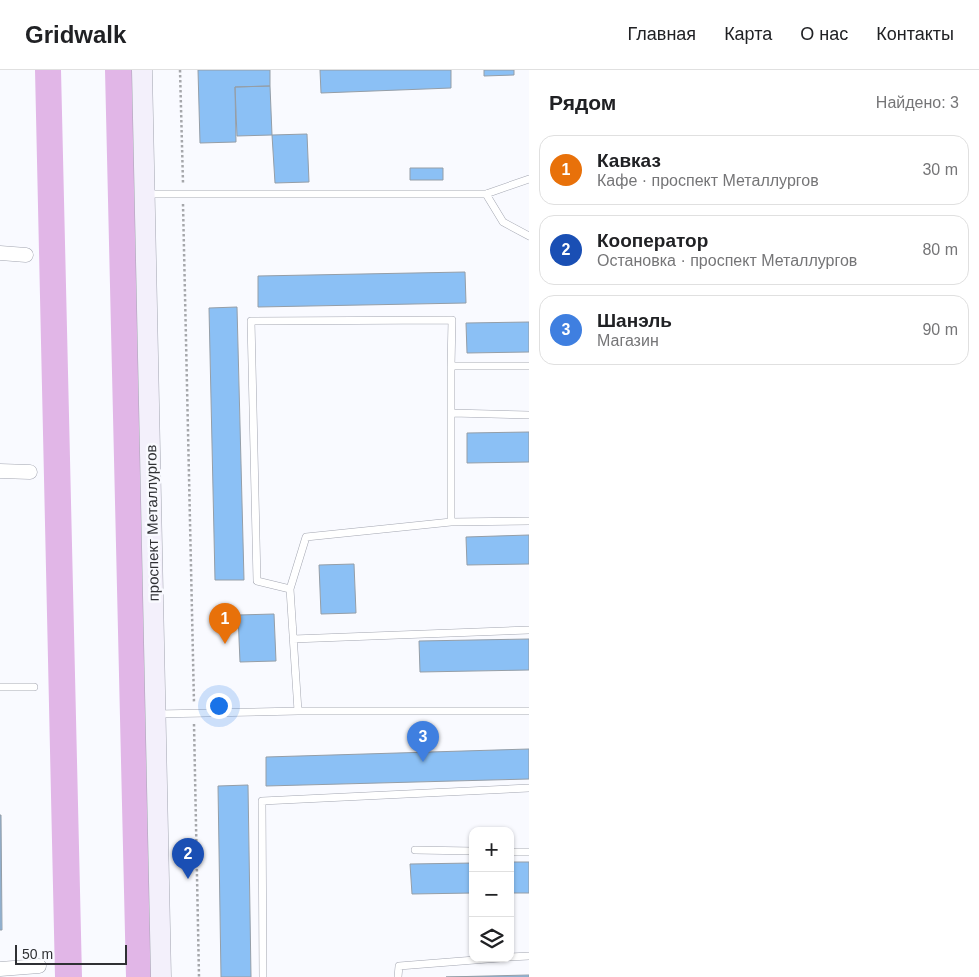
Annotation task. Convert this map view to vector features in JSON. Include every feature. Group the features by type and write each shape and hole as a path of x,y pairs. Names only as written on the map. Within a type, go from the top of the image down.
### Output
{"main road":[{"name":"проспект Металлургов","path":"142,70 161,977"}],"street":[{"path":"0,253 26,255"},
{"path":"0,471 30,472"},
{"path":"0,969 39,966"}],"lane":[{"path":"145,194 486,194 529,179"},
{"path":"486,194 503,222 529,236"},
{"path":"290,589 257,581 251,321 452,320 451,522"},
{"path":"451,366 529,366"},
{"path":"452,413 529,415"},
{"path":"298,711 290,589 306,537 451,522 529,521"},
{"path":"293,640 529,630"},
{"path":"0,687 34,687"},
{"path":"156,714 298,711 529,711"},
{"path":"263,977 262,800 529,788"},
{"path":"414,850 469,851"},
{"path":"514,852 529,852"},
{"path":"514,958 529,956"},
{"path":"398,977 399,966 469,960"}],"path":[{"path":"180,70 199,977"}],"shaded area":[{"path":"35,70 61,70 82,977 55,977"},
{"path":"105,70 132,70 153,977 126,977"}],"building":[{"path":"198,70 270,70 270,86 235,87 236,142 200,143"},
{"path":"320,70 451,70 451,88 321,93"},
{"path":"484,70 514,70 514,75 484,76"},
{"path":"270,86 272,135 237,136 235,87"},
{"path":"307,134 309,182 275,183 272,135"},
{"path":"410,168 443,168 443,180 410,180"},
{"path":"465,272 466,303 258,307 258,276"},
{"path":"237,307 244,580 215,580 209,308"},
{"path":"529,322 529,352 467,353 466,323"},
{"path":"529,432 529,462 467,463 467,433"},
{"path":"529,535 529,564 467,565 466,537"},
{"path":"354,564 356,613 321,614 319,565"},
{"path":"274,614 276,661 240,662 238,615"},
{"path":"529,639 529,670 420,672 419,641"},
{"path":"529,749 529,779 266,786 266,757"},
{"path":"248,785 251,977 221,977 218,786"},
{"path":"1,815 2,930 0,930"},
{"path":"514,862 529,862 529,893 514,893"},
{"path":"469,863 469,893 412,894 410,864"},
{"path":"529,975 529,977 446,977"}],"place":[{"name":"Кавказ","path":"225,644"},
{"name":"Шанэль","path":"423,762"},
{"name":"Кооператор","path":"188,879"}]}
